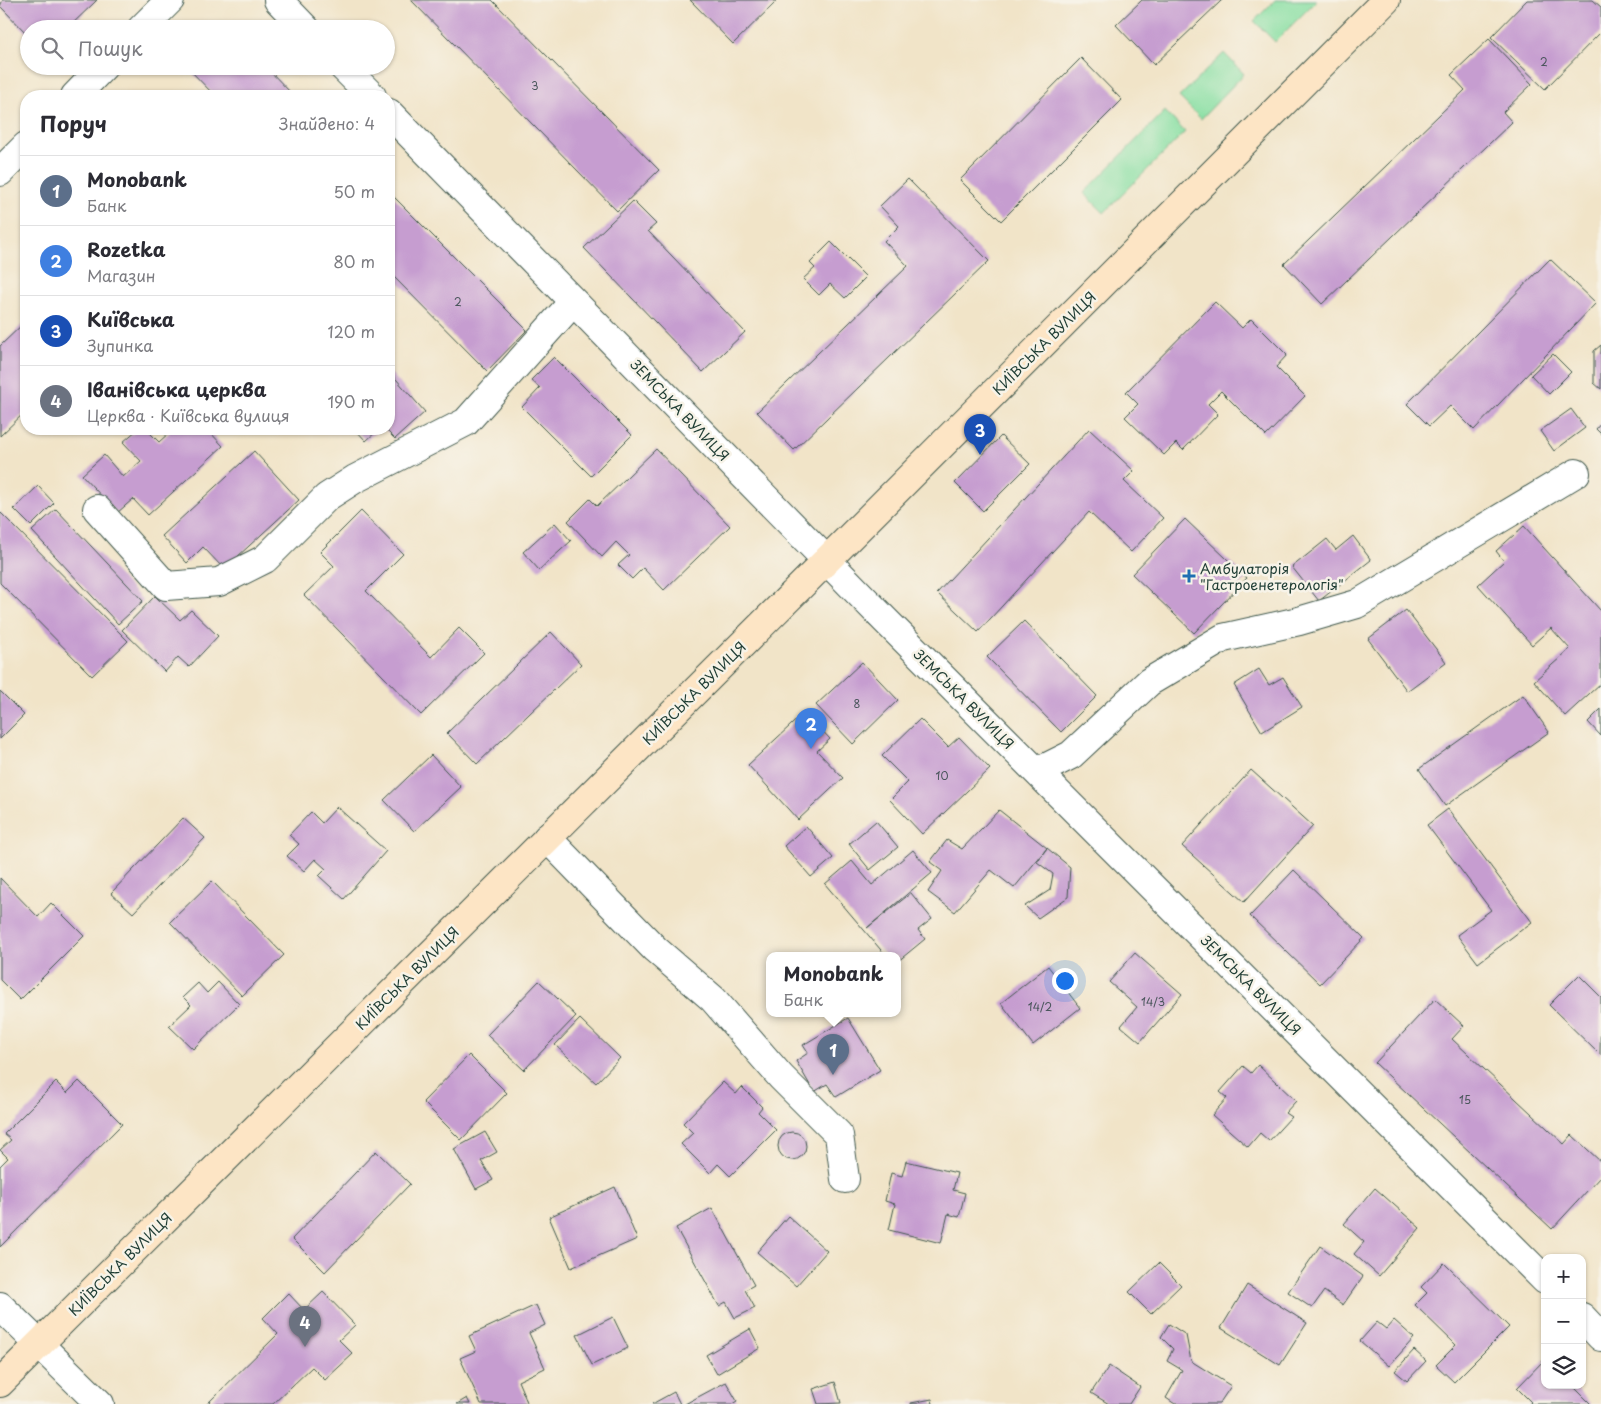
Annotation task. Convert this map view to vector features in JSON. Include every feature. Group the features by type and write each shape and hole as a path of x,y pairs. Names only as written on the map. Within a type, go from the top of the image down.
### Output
{"main road":[{"name":"КИЇВСЬКА ВУЛИЦЯ","path":"0,1383 827,560 1386,0"}],"street":[{"path":"150,20 170,0"},
{"path":"278,0 297,20"},
{"path":"81,90 95,75"},
{"path":"351,75 366,90"},
{"name":"ЗЕМСЬКА ВУЛИЦЯ","path":"395,119 1037,772 1541,1276"},
{"path":"0,172 20,152"},
{"path":"97,509 166,586 220,582 265,559 327,497 355,479 466,422 573,302"},
{"path":"1037,772 1071,755 1149,682 1223,638 1299,621 1357,604 1576,473"},
{"path":"547,838 656,949 713,999 781,1077 839,1135 845,1179"},
{"path":"0,1306 100,1404"},
{"path":"1586,1322 1601,1337"}],"green space":[{"path":"1275,0 1317,0 1275,42 1254,21"},
{"path":"1224,53 1244,74 1201,119 1179,97"},
{"path":"1165,111 1185,132 1104,213 1084,193"}],"building":[{"path":"3,0 97,0 76,20 20,20 20,27 0,6"},
{"path":"411,0 492,0 659,170 617,211"},
{"path":"690,0 773,0 776,2 733,44"},
{"path":"1142,0 1222,0 1154,65 1116,25"},
{"path":"1527,0 1593,0 1601,7 1601,32 1545,89 1491,37"},
{"path":"1489,39 1532,84 1503,112 1512,122 1322,304 1284,264 1465,90 1451,75"},
{"path":"1081,58 1122,100 1001,221 960,180"},
{"path":"195,75 274,75 288,90 209,90"},
{"path":"908,179 989,261 794,450 757,412 908,266 884,241 899,226 880,206"},
{"path":"395,198 527,330 487,371 395,278"},
{"path":"633,201 656,224 648,231 745,332 703,372 584,248"},
{"path":"831,242 866,277 845,298 830,284 819,295 803,279 815,268 810,263"},
{"path":"1550,259 1596,303 1474,430 1450,406 1429,426 1407,404"},
{"path":"1215,302 1242,328 1251,319 1287,355 1276,367 1305,396 1266,436 1221,391 1208,404 1218,414 1183,450 1176,443 1164,455 1125,417 1138,404 1126,392"},
{"path":"20,327 20,417 0,436 0,346"},
{"path":"1601,345 1601,389 1594,383 1594,351"},
{"path":"1553,354 1571,372 1549,394 1531,375"},
{"path":"554,357 632,435 591,476 522,407 540,388 531,380"},
{"path":"395,378 425,412 395,439 391,435 395,435"},
{"path":"1571,409 1585,428 1554,451 1540,431"},
{"path":"1601,423 1601,434 1596,429"},
{"path":"1089,429 1134,471 1124,481 1163,518 1131,552 1089,512 978,632 937,593"},
{"path":"131,435 152,435 159,442 167,435 213,435 223,446 148,515 133,499 117,513 82,475 104,455 123,477 141,461 123,442"},
{"path":"360,435 372,435 366,441"},
{"path":"1001,436 1030,464 983,511 955,483"},
{"path":"656,449 730,526 664,590 643,568 632,579 618,565 629,555 616,542 602,557 568,521 590,499 597,506"},
{"path":"254,451 299,500 224,569 203,547 187,563 162,536"},
{"path":"38,486 54,503 31,526 14,509"},
{"path":"56,509 143,601 118,624 32,531"},
{"path":"361,511 403,554 366,591 431,657 459,628 484,653 421,715 304,595 334,566 320,552"},
{"path":"0,512 128,641 92,676 0,583"},
{"name":"Амбулаторія \"Гастроенетерологія\"","path":"1185,519 1247,578 1194,633 1132,574"},
{"path":"555,523 571,541 539,570 523,552"},
{"path":"1524,526 1601,611 1601,683 1565,716 1534,681 1570,649 1551,628 1532,645 1478,585 1504,561 1496,551"},
{"path":"1353,536 1371,560 1319,601 1292,567 1327,539 1336,550"},
{"path":"155,596 180,620 191,610 218,636 189,667 178,657 165,672 122,630"},
{"path":"1406,610 1446,662 1407,691 1368,639"},
{"path":"1024,621 1097,696 1061,732 987,657"},
{"path":"551,632 581,664 477,764 447,733"},
{"path":"862,662 898,700 853,744 816,705"},
{"path":"1259,669 1269,685 1283,677 1302,707 1262,732 1234,685"},
{"path":"0,691 24,715 0,739"},
{"path":"1523,695 1549,732 1445,806 1419,769"},
{"path":"1601,709 1601,736 1588,722"},
{"path":"805,712 830,739 817,751 843,778 798,820 748,765"},
{"path":"920,719 948,747 959,737 990,769 922,834 890,800 908,782 882,756"},
{"path":"431,755 461,787 414,831 384,800"},
{"path":"1251,770 1313,826 1244,902 1182,846"},
{"path":"337,807 386,851 344,899 319,876 326,869 315,859 304,871 287,856 299,844 289,835 311,812 322,823"},
{"path":"1448,809 1532,922 1478,963 1457,935 1491,910 1427,825"},
{"path":"999,810 1047,848 1014,888 991,870 955,912 928,892 942,871 930,862 947,840 962,849"},
{"path":"183,818 205,838 133,913 111,893"},
{"path":"876,821 898,847 870,870 849,844"},
{"path":"806,826 833,858 811,877 784,846"},
{"path":"1047,848 1070,867 1068,897 1038,918 1025,906 1050,890 1053,874 1037,862"},
{"path":"913,850 932,873 867,928 911,893 932,919 918,930 925,939 901,959 901,952 883,952 825,884 852,861 872,885"},
{"path":"1294,870 1364,938 1320,984 1250,916"},
{"path":"0,878 38,917 51,903 84,936 20,1000 0,980"},
{"path":"212,881 284,955 242,996 170,922"},
{"path":"1135,953 1182,994 1140,1042 1121,1026 1137,1007 1109,982"},
{"path":"1048,966 1080,1008 1033,1045 1001,1003"},
{"path":"1579,975 1601,997 1600,1055 1549,1005"},
{"path":"539,981 576,1016 524,1070 487,1035"},
{"path":"218,982 239,1004 193,1049 169,1026 191,1005 183,997 198,983 207,993"},
{"path":"1435,999 1464,1026 1452,1039 1564,1144 1572,1135 1601,1162 1601,1176 1552,1229 1375,1063"},
{"path":"848,1018 880,1070 836,1097 827,1084 814,1092 796,1061 808,1053 803,1045"},
{"path":"580,1019 620,1058 596,1083 555,1045"},
{"path":"469,1055 507,1093 461,1140 423,1102"},
{"path":"1258,1065 1296,1101 1285,1113 1291,1117 1269,1141 1260,1133 1248,1147 1212,1115 1227,1098 1220,1092 1243,1066 1251,1073"},
{"path":"79,1081 122,1124 0,1247 0,1166 8,1158 0,1150 11,1140 4,1134 56,1082 67,1093"},
{"path":"723,1082 736,1094 742,1087 762,1107 758,1112 776,1130 730,1176 718,1164 710,1173 681,1144 693,1133 683,1123"},
{"path":"485,1132 497,1152 481,1161 493,1180 476,1189 454,1149"},
{"path":"792,1132 802,1136 806,1146 802,1156 792,1160 782,1156 778,1146 782,1136"},
{"path":"376,1151 410,1184 325,1272 292,1239"},
{"path":"906,1161 957,1173 953,1190 965,1193 959,1217 948,1214 941,1243 889,1230 895,1204 885,1201 891,1173 902,1176"},
{"path":"615,1187 637,1239 571,1268 549,1217"},
{"path":"1375,1188 1420,1228 1379,1276 1354,1254 1364,1242 1344,1224"},
{"path":"712,1208 754,1285 745,1290 755,1308 735,1318 726,1302 719,1306 676,1228"},
{"path":"788,1216 827,1251 796,1286 757,1252"},
{"path":"1320,1246 1363,1276 1343,1305 1324,1291 1312,1308 1288,1292"},
{"path":"1159,1263 1181,1285 1151,1314 1129,1292"},
{"path":"1444,1263 1509,1327 1454,1382 1436,1365 1456,1345 1415,1305 1427,1293 1421,1287"},
{"path":"1247,1285 1307,1323 1280,1365 1221,1328"},
{"path":"323,1292 355,1325 339,1340 353,1354 325,1380 312,1367 273,1404 207,1404 278,1334 263,1318 288,1293 304,1310"},
{"path":"536,1305 545,1325 529,1333 545,1368 518,1381 527,1402 523,1404 481,1404 460,1358 476,1351 469,1336"},
{"path":"613,1317 628,1348 592,1365 577,1335"},
{"path":"1394,1320 1414,1338 1389,1366 1360,1341 1377,1322 1386,1329"},
{"path":"1169,1324 1186,1335 1191,1361 1231,1386 1219,1404 1175,1404 1166,1398 1182,1370 1167,1361 1173,1349 1161,1337"},
{"path":"750,1329 760,1348 717,1374 706,1355"},
{"path":"1414,1350 1426,1361 1407,1381 1395,1371"},
{"path":"1541,1363 1541,1389 1576,1389 1591,1404 1529,1404 1531,1402 1517,1388"},
{"path":"1109,1366 1140,1387 1129,1404 1109,1404 1091,1393"},
{"path":"726,1382 737,1401 732,1404 685,1404"},
{"path":"835,1382 841,1403 818,1404 813,1389"},
{"path":"674,1392 680,1404 652,1404"},
{"path":"467,1398 470,1404 457,1404"},
{"path":"932,1399 933,1404 911,1404 911,1403"}],"place":[{"name":"Київська","path":"980,455"},
{"name":"Амбулаторія \"Гастроенетерологія\"","path":"1189,576"},
{"name":"Rozetka","path":"811,749"},
{"name":"Monobank","path":"833,1075"},
{"name":"Іванівська церква","path":"305,1347"}]}
